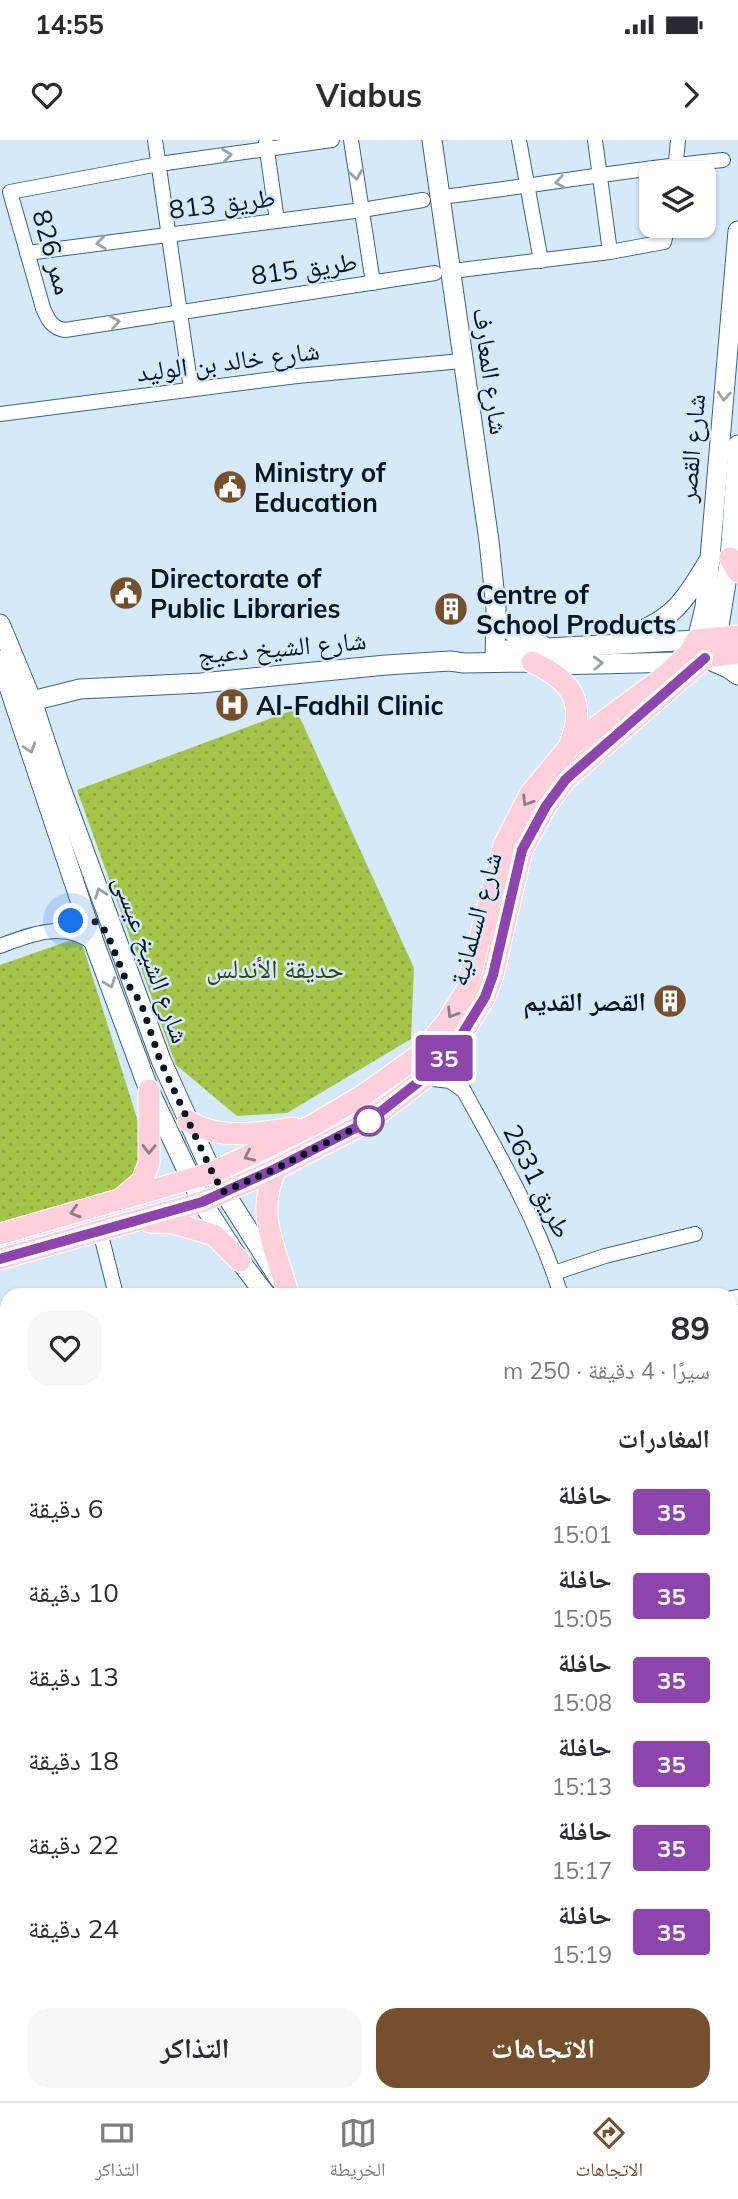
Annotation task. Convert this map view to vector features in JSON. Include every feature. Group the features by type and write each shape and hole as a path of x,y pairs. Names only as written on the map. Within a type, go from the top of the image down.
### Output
{"main road":[{"name":"شارع الشيخ دعيج","path":"679,662 714,643 738,653"},
{"name":"شارع السلمانية","path":"0,1259 202,1202 275,1169 369,1121 425,1077 453,1049 479,1007 493,975 522,850 546,806 566,779 714,643"},
{"path":"539,654 565,682 576,702 577,728 569,747"},
{"name":"شارع السلمانية","path":"0,1234 202,1176 313,1125 362,1096 417,1057 447,1022 471,980 508,836 530,794 569,747 653,685 679,662"},
{"path":"122,1198 142,1181 149,1163 149,1090"},
{"path":"188,1121 200,1128 236,1135 313,1125"},
{"path":"275,1169 266,1198 266,1212 280,1288"},
{"path":"134,1221 173,1223 214,1235 240,1261"}],"street":[{"path":"155,140 191,389"},
{"path":"159,164 267,144 332,140"},
{"path":"351,140 373,283"},
{"name":"شارع المعارف","path":"432,140 432,199 484,493 499,616 500,656"},
{"path":"519,140 541,261"},
{"path":"595,140 610,252"},
{"path":"677,161 678,140"},
{"path":"267,144 277,221"},
{"name":"طريق 813","path":"716,161 723,160"},
{"name":"ممر 826","path":"159,164 10,192 43,308 51,324 57,329 65,330 180,311"},
{"name":"طريق 813","path":"27,253 639,172"},
{"name":"شارع القصر","path":"726,563 738,231"},
{"name":"طريق 815","path":"180,311 444,272 610,252 664,242 665,238"},
{"name":"شارع خالد بن الوليد","path":"0,414 297,376 462,361"},
{"name":"شارع القصر","path":"714,643 735,506 738,445"},
{"path":"609,645 657,624 726,563"},
{"path":"499,616 539,654"},
{"name":"شارع الشيخ عيسى","path":"0,624 9,665 95,945 149,1090 202,1176 223,1192 278,1288"},
{"path":"714,643 728,667 738,675"},
{"name":"شارع الشيخ دعيج","path":"24,708 80,689 450,661 462,656 539,654 609,645 714,643"},
{"name":"شارع الشيخ دعيج","path":"539,654 556,665 679,662"},
{"path":"9,665 28,681 42,687 80,689"},
{"name":"شارع الشيخ دعيج","path":"24,708 119,688"},
{"name":"شارع الشيخ عيسى","path":"24,708 64,795 160,1060 188,1121 202,1176 202,1202 240,1261 275,1288"},
{"path":"0,946 87,918 98,923 107,933 127,983 141,1003"},
{"path":"56,930 78,934 95,945"},
{"name":"طريق 2631","path":"453,1049 456,1071 464,1091 530,1214 559,1288"},
{"path":"425,1077 450,1081 464,1091"},
{"path":"100,1231 114,1288"},
{"path":"554,1273 605,1256 695,1234"}],"green space":[{"name":"حديقة الأندلس","path":"296,709 414,968 411,1039 287,1113 237,1116 176,1065 77,790"},
{"path":"80,937 141,1131 141,1155 136,1175 110,1194 0,1226 0,965"}],"bus line":[{"name":"35","path":"0,1259 202,1202 275,1169 369,1121 425,1077 453,1049 485,997 493,975 522,850 546,806 566,779 705,658"}],"place":[{"name":"Ministry of Education","path":"230,487"},
{"name":"Directorate of Public Libraries","path":"126,593"},
{"name":"Centre of School Products","path":"451,609"},
{"name":"Al-Fadhil Clinic","path":"232,705"},
{"name":"القصر القديم","path":"670,1001"}],"route":[{"path":"71,921 87,918 98,923 107,933 127,983 141,1003 160,1060 223,1192 369,1121"}]}
